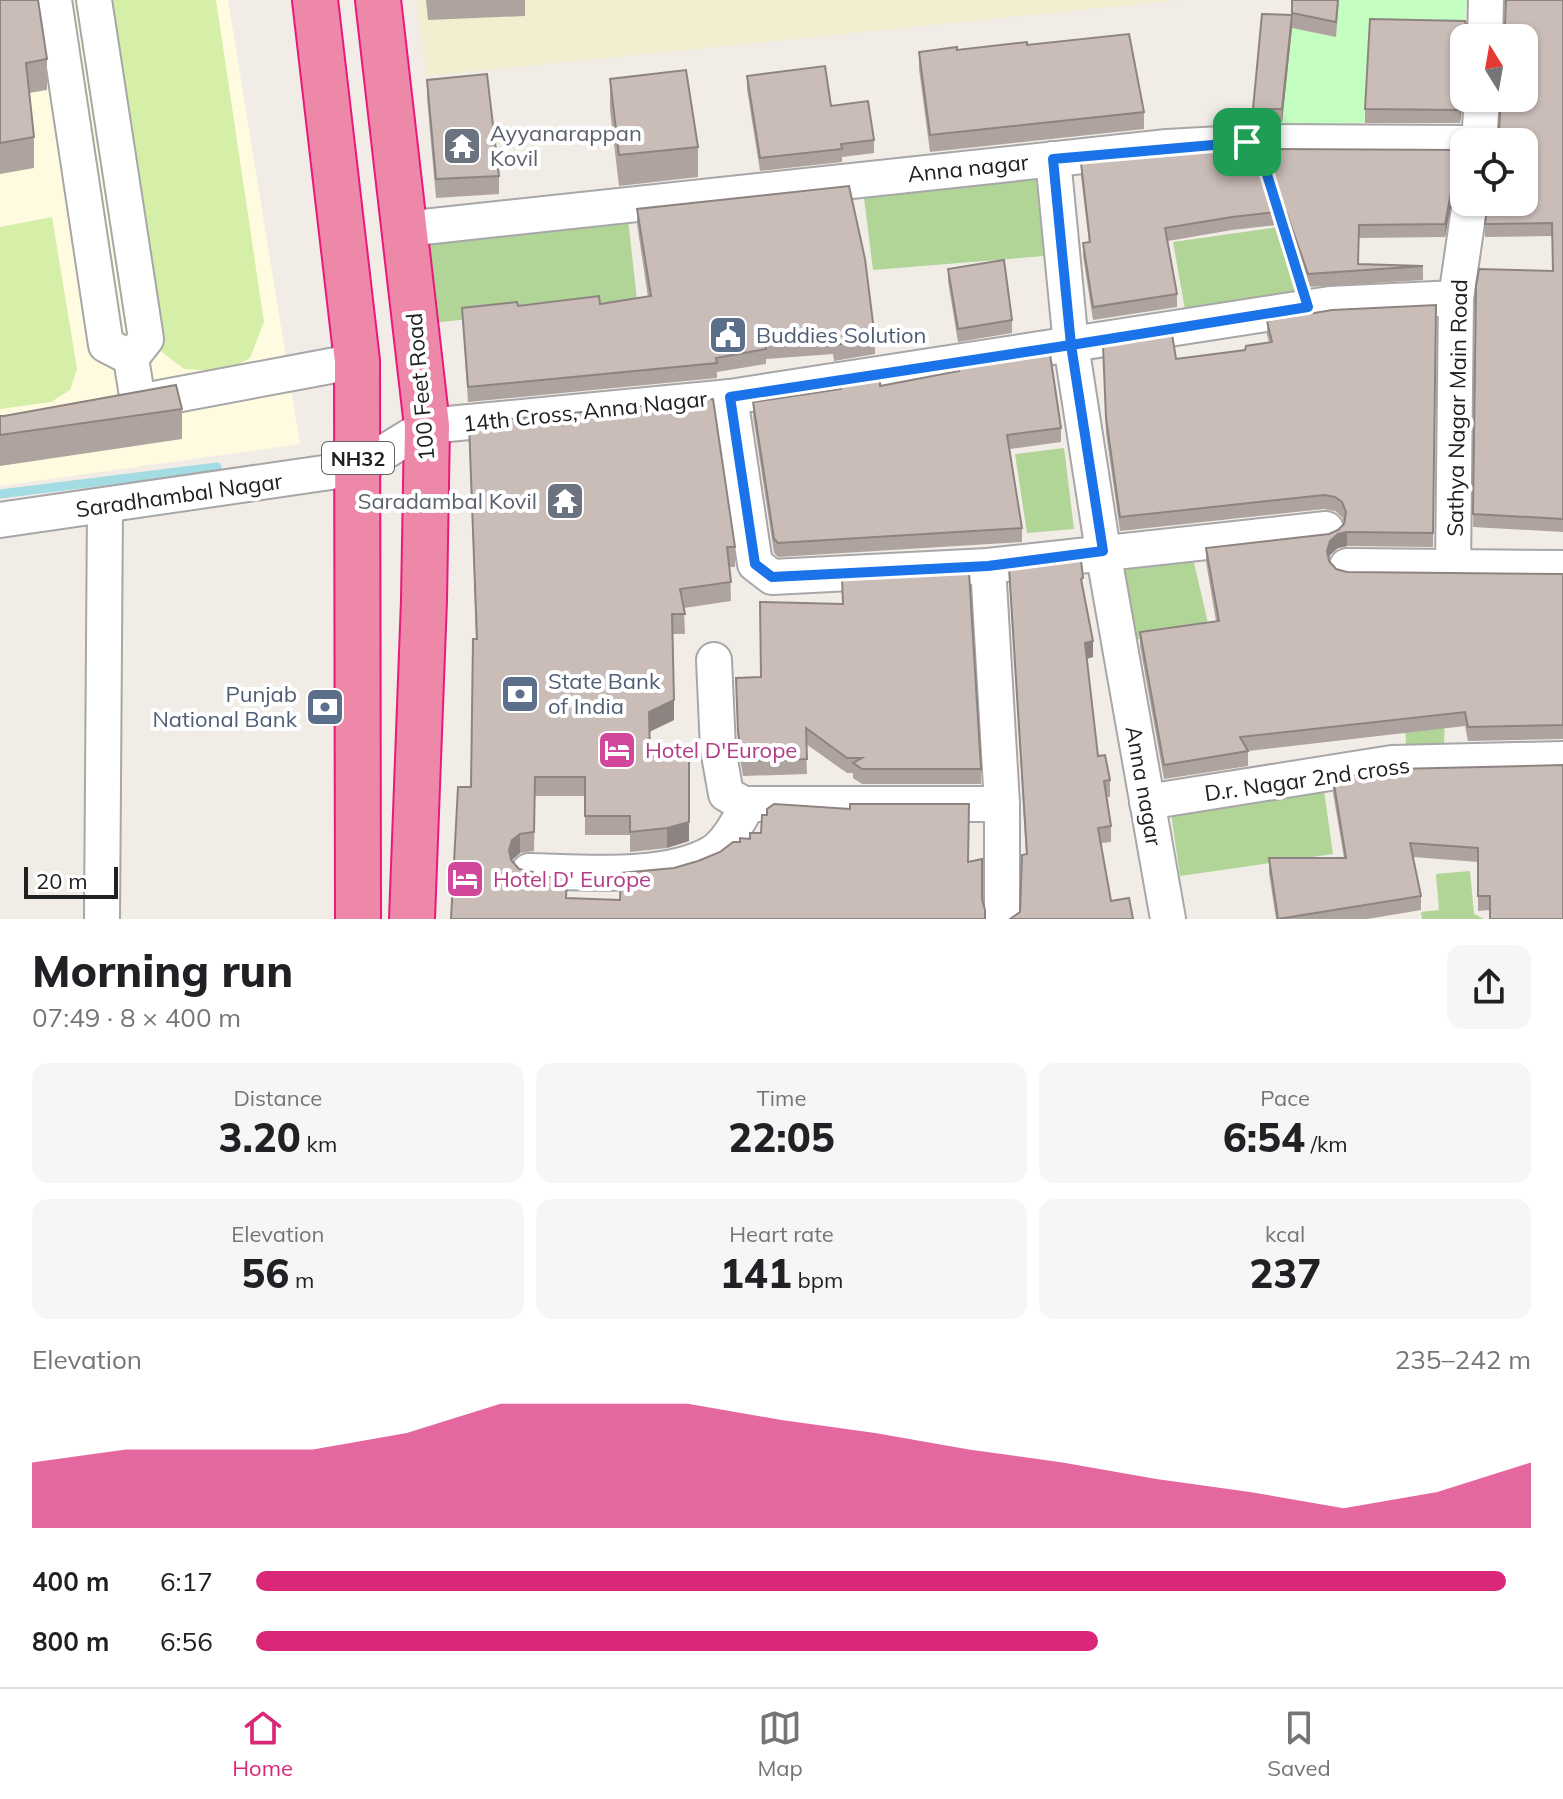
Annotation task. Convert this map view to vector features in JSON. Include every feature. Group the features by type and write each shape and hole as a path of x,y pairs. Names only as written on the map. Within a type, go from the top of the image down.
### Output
{"highway":[{"name":"NH32","path":"315,0 357,361 358,919"},
{"name":"100 Feet Road","path":"378,0 427,426 412,919"}],"street":[{"path":"54,0 106,345 131,358"},
{"path":"94,0 146,339 131,358 123,405 357,361"},
{"path":"1485,24 1486,0"},
{"path":"1053,159 1167,147 1257,142 1450,143"},
{"name":"Anna nagar","path":"405,229 1053,159 1071,345 1103,551 1168,919"},
{"name":"Sathya Nagar Main Road","path":"1453,568 1456,298 1468,216"},
{"name":"14th Cross, Anna Nagar","path":"427,426 730,397 1308,307 1456,298"},
{"path":"730,397 755,564 772,577 988,566 1326,529"},
{"path":"358,468 427,426"},
{"name":"Saradhambal Nagar","path":"0,520 358,468"},
{"path":"102,919 105,506"},
{"path":"988,566 1002,804 1002,919"},
{"path":"1347,566 1563,568"},
{"path":"714,660 718,749 726,794 744,804 1002,804"},
{"name":"D.r. Nagar 2nd cross","path":"1147,802 1392,763 1563,759"},
{"path":"529,871 620,872 668,868 713,852 735,828 748,804"}],"path":[{"path":"1280,217 1308,307"}],"shaded area":[{"path":"0,0 228,0 300,444 0,486"},
{"path":"416,0 1180,0 427,76"}],"green space":[{"path":"106,0 216,0 264,322 250,358 225,371 184,369 158,349"},
{"path":"1339,0 1467,0 1464,24 1450,24 1450,46 1365,122 1281,128 1292,28 1336,37"},
{"path":"1035,171 1044,256 873,270 863,190"},
{"path":"52,217 77,369 70,390 51,402 0,409 0,227"},
{"path":"628,219 637,300 433,323 428,242"},
{"path":"1279,227 1300,299 1186,315 1173,242"},
{"path":"1064,448 1074,529 1027,533 1015,454"},
{"path":"1192,554 1210,632 1131,640 1120,570"},
{"path":"1402,661 1446,661 1444,748 1406,745"},
{"path":"1323,784 1333,854 1180,876 1170,806"},
{"path":"1470,871 1474,914 1484,919 1422,919 1421,912 1439,910 1436,874"}],"building":[{"path":"0,0 38,0 47,59 26,63 34,137 0,143"},
{"path":"1292,0 1338,0 1336,22 1292,13"},
{"path":"1506,0 1563,0 1563,519 1473,514 1476,286 1479,269 1553,271 1552,223 1485,224 1486,216 1538,216 1538,128 1499,128 1500,112 1538,112 1538,24 1505,24"},
{"path":"1262,14 1292,15 1282,109 1253,109"},
{"path":"1370,19 1465,21 1466,24 1450,24 1450,110 1365,109"},
{"path":"1129,34 1144,112 930,135 919,52"},
{"path":"825,66 831,106 868,101 874,140 841,144 842,149 760,158 747,76"},
{"path":"686,70 698,147 619,155 610,79"},
{"name":"Ayyanarappan Kovil","path":"487,74 499,176 436,179 427,80"},
{"path":"1258,149 1450,150 1450,198 1445,224 1359,225 1358,264 1423,266 1308,274 1286,211 1165,228 1177,294 1093,307 1083,243 1090,242 1081,163"},
{"path":"849,186 865,259 875,339 834,345 833,339 765,344 766,349 716,358 717,363 468,387 462,308 517,302 518,306 599,296 600,304 651,296 637,209"},
{"path":"1004,260 1012,320 958,329 948,269"},
{"path":"1436,305 1433,533 1338,534 1330,541 1327,551 1329,561 1336,569 1347,572 1563,574 1563,725 1468,727 1465,712 1240,737 1248,751 1164,765 1140,632 1219,621 1206,548 1329,534 1344,524 1346,512 1342,502 1324,495 1120,517 1106,418 1103,345 1172,334 1176,359 1245,350 1246,346 1272,342 1267,321 1332,310"},
{"path":"1050,354 1061,428 1007,435 1022,528 778,543 774,539 753,402 880,380 880,386 959,371 959,368"},
{"path":"176,385 182,409 0,435 0,416"},
{"path":"713,399 735,547 727,547 731,582 680,589 685,614 672,614 674,700 649,712 650,754 689,752 689,822 630,832 630,816 585,816 585,777 535,777 534,832 520,834 512,840 509,850 511,860 519,869 533,872 533,877 567,877 566,898 620,900 621,873 674,868 720,852 733,842 740,842 740,838 750,839 750,833 761,833 762,815 767,815 767,809 774,804 850,809 850,804 969,804 968,862 982,859 985,919 451,919 458,787 471,787 473,639 477,639 469,423"},
{"path":"1081,560 1081,579 1093,641 1085,643 1098,756 1105,755 1110,780 1104,781 1111,826 1098,828 1111,901 1129,898 1133,919 1010,919 1020,912 1022,855 1027,854 1009,568"},
{"path":"969,572 981,769 862,769 853,763 862,758 847,758 806,728 807,759 743,761 738,732 736,678 761,677 760,602 843,604 842,578"},
{"path":"1563,765 1563,919 1490,919 1490,896 1478,896 1478,848 1410,843 1421,896 1278,919 1269,858 1346,858 1333,778 1394,769"}],"waterway":[{"path":"0,494 217,467"}],"place":[{"name":"Ayyanarappan Kovil","path":"462,146"},
{"name":"Buddies Solution","path":"728,335"},
{"name":"Saradambal Kovil","path":"565,501"},
{"name":"State Bank of India","path":"520,694"},
{"name":"Punjab National Bank","path":"325,707"},
{"name":"Hotel D'Europe","path":"617,750"},
{"name":"Hotel D' Europe","path":"465,879"}],"route":[{"path":"1247,142 1053,159 1071,345 730,397 755,564 772,577 988,566 1103,551 1071,345 1308,307 1257,142 1247,142"}]}
